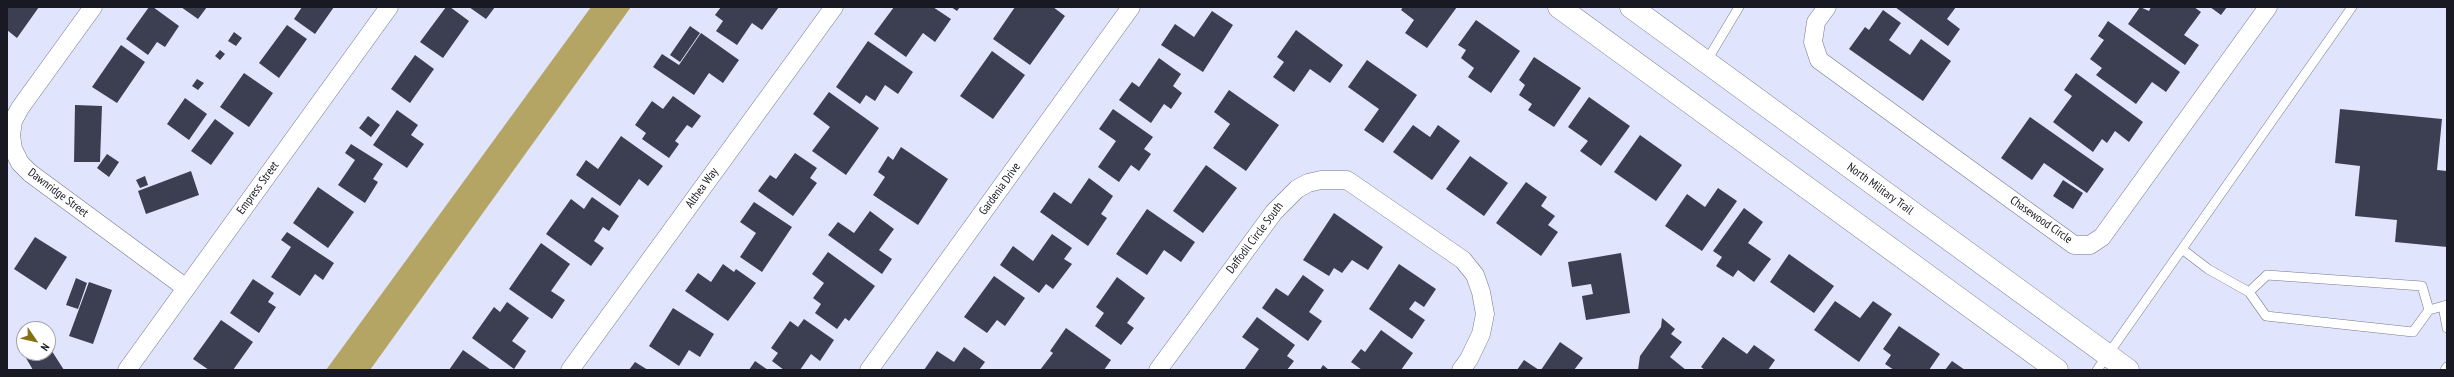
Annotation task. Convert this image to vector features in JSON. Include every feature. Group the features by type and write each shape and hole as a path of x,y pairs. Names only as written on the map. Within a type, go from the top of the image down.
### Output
{"main road":[{"path":"1559,7 2056,370"},
{"name":"North Military Trail","path":"1631,7 1706,62 2103,363 2128,370"}],"street":[{"name":"Dawnridge Street","path":"93,7 20,108 13,121 11,135 13,149 20,163 30,174 186,288"},
{"name":"Empress Street","path":"126,370 389,7"},
{"name":"Althea Way","path":"570,370 834,7"},
{"name":"Chasewood Circle","path":"1827,7 1816,22 1813,42 1819,60 2074,245 2090,245 2102,237 2268,7"},
{"name":"Gardenia Drive","path":"869,370 1125,9"},
{"name":"Daffodil Circle South","path":"1158,370 1274,212 1297,189 1308,183 1321,180 1346,180 1464,260 1475,275 1481,292 1485,314 1481,334 1469,359 1461,370"}],"lane":[{"path":"1706,62 1739,7"},
{"path":"2103,363 2352,7"},
{"path":"2182,249 2208,269 2248,292 2266,316 2413,332 2429,310 2445,306 2447,328"},
{"path":"2248,292 2268,275 2422,286 2429,310"}],"shaded area":[{"path":"591,7 631,7 370,370 326,370"}],"building":[{"path":"7,7 39,7 17,38 7,30"},
{"path":"149,7 153,7 179,26 165,47 157,42 148,55 126,39"},
{"path":"181,7 207,7 198,19"},
{"path":"302,7 334,7 315,34 294,19"},
{"path":"446,7 450,7 469,21 443,58 420,42"},
{"path":"469,7 495,7 486,19"},
{"path":"721,7 779,7 762,30 752,23 737,45 716,31 723,21 715,15"},
{"path":"894,7 933,7 951,19 935,42 923,33 906,57 874,34"},
{"path":"951,7 960,7 957,11"},
{"path":"1015,7 1053,7 1065,16 1030,65 993,39"},
{"path":"1403,7 1457,7 1427,48 1405,33 1414,20 1401,10"},
{"path":"1895,7 1956,7 1947,19 1960,29 1948,46"},
{"path":"2140,7 2149,11 2151,7 2194,7 2201,12 2184,35 2199,45 2185,65 2128,24"},
{"path":"2210,7 2227,7 2221,15"},
{"path":"1883,10 1901,23 1889,40 1910,55 1921,39 1951,61 1923,101 1849,49 1865,27 1869,30"},
{"path":"1212,11 1233,25 1203,72 1161,45 1175,24 1194,37"},
{"path":"1476,20 1520,51 1491,93 1468,77 1474,68 1461,58 1466,50 1458,45"},
{"path":"2108,21 2180,72 2166,92 2152,82 2136,104 2096,75 2102,68 2090,59 2104,40 2098,36"},
{"path":"287,25 307,39 279,78 259,63"},
{"path":"690,26 700,33 680,62 670,55"},
{"path":"1296,30 1343,65 1330,83 1310,69 1294,92 1273,77 1284,62 1277,57"},
{"path":"234,32 242,38 236,46 228,41"},
{"path":"701,33 739,60 723,83 709,73 694,95 653,67 662,54 679,65"},
{"path":"868,41 913,72 898,94 885,85 875,101 866,95 860,104 836,87"},
{"path":"121,45 145,62 117,103 92,87"},
{"path":"220,50 225,54 220,60 215,56"},
{"path":"992,51 1025,75 993,119 960,96"},
{"path":"415,55 434,69 410,103 391,89"},
{"path":"1534,57 1581,88 1554,127 1528,110 1532,104 1519,95 1525,85 1519,80"},
{"path":"1159,58 1181,74 1173,86 1182,93 1171,109 1164,104 1151,123 1119,100 1132,82 1139,87"},
{"path":"1367,60 1417,95 1383,143 1364,130 1379,109 1348,87"},
{"path":"244,73 273,93 249,127 220,107"},
{"path":"2076,73 2143,122 2129,142 2115,131 2107,143 2102,139 2093,152 2053,122 2072,96 2064,90"},
{"path":"197,79 204,83 198,90 192,86"},
{"path":"1229,90 1279,125 1246,171 1213,148 1230,124 1214,112"},
{"path":"829,92 879,128 846,175 812,151 830,127 813,114"},
{"path":"673,96 701,116 692,128 687,125 675,141 679,144 669,158 642,139 646,133 635,125 652,101 663,109"},
{"path":"1589,97 1630,126 1601,166 1580,151 1588,141 1568,127"},
{"path":"185,98 207,114 189,140 167,124"},
{"path":"75,105 102,106 100,162 74,162"},
{"path":"1113,109 1153,137 1144,149 1151,154 1139,171 1131,165 1119,182 1098,167 1116,141 1099,129"},
{"path":"2340,109 2442,119 2437,170 2447,171 2447,247 2395,242 2397,220 2355,216 2360,166 2335,163"},
{"path":"397,110 418,125 411,135 424,144 407,168 373,145"},
{"path":"368,116 380,125 371,137 359,128"},
{"path":"2030,117 2104,169 2087,193 2044,163 2032,180 2001,158"},
{"path":"215,119 234,133 211,165 191,151"},
{"path":"1413,125 1430,137 1438,125 1460,141 1432,180 1393,152"},
{"path":"1640,135 1682,165 1656,201 1614,172"},
{"path":"621,136 663,166 648,186 639,179 620,206 576,175 586,160 598,169"},
{"path":"351,144 383,164 373,179 378,182 365,203 338,185 355,160 345,153"},
{"path":"901,147 948,179 918,225 873,195 885,177 878,172 888,156 893,160"},
{"path":"795,153 817,168 810,178 817,183 793,216 758,191 770,175 776,179"},
{"path":"107,154 119,162 109,177 97,168"},
{"path":"1470,156 1508,183 1484,216 1446,189"},
{"path":"1206,165 1237,188 1203,233 1173,211"},
{"path":"191,171 199,195 146,214 138,191"},
{"path":"145,176 148,185 140,188 136,180"},
{"path":"1089,178 1113,196 1101,214 1107,218 1088,246 1040,212 1054,192 1071,204"},
{"path":"2063,180 2083,193 2073,209 2053,196"},
{"path":"1526,182 1547,197 1541,206 1555,216 1548,225 1558,232 1541,256 1496,223"},
{"path":"318,187 354,212 328,248 293,223"},
{"path":"1718,188 1737,201 1702,251 1665,226 1687,194 1705,207"},
{"path":"592,197 619,216 609,231 603,227 594,241 604,248 591,266 546,234 571,199 584,209"},
{"path":"754,202 792,227 762,272 740,257 756,233 740,222"},
{"path":"1744,208 1763,222 1748,243 1771,259 1754,282 1738,270 1733,277 1716,266 1722,257 1713,251"},
{"path":"1147,209 1195,242 1181,262 1164,250 1147,275 1116,254"},
{"path":"870,211 894,229 879,250 892,259 882,274 828,235 838,222 854,233"},
{"path":"1334,213 1383,247 1368,270 1352,260 1342,273 1334,268 1329,276 1303,260"},
{"path":"287,232 334,263 323,280 315,274 300,296 271,277 291,247 281,240"},
{"path":"1052,234 1072,248 1064,259 1072,264 1053,289 1046,284 1039,293 1000,265 1013,246 1033,261"},
{"path":"35,237 67,257 46,290 14,269"},
{"path":"541,243 570,264 551,291 565,300 552,319 509,289"},
{"path":"828,252 875,286 849,321 845,318 837,329 815,313 821,304 813,298 824,283 812,274"},
{"path":"1621,253 1630,313 1586,320 1582,296 1593,294 1591,284 1572,287 1568,262"},
{"path":"1789,254 1834,286 1814,313 1770,282"},
{"path":"723,264 734,272 736,269 756,283 728,321 685,291 698,273 711,282"},
{"path":"1399,264 1436,289 1424,307 1415,301 1409,309 1425,320 1412,339 1369,309"},
{"path":"1303,275 1324,290 1309,312 1322,321 1308,341 1262,308 1276,288 1288,296"},
{"path":"994,276 1025,298 1005,326 997,320 987,333 964,317"},
{"path":"1117,277 1145,298 1127,323 1134,328 1121,345 1095,326 1104,313 1096,307"},
{"path":"76,278 87,283 78,309 66,305"},
{"path":"253,279 274,293 268,302 276,307 259,333 230,313"},
{"path":"89,282 112,290 93,344 69,336"},
{"path":"1835,301 1860,318 1873,301 1892,314 1859,362 1814,330"},
{"path":"507,302 529,318 512,341 526,351 514,369 472,338 494,307 500,312"},
{"path":"673,308 714,334 700,357 689,350 679,366 649,346"},
{"path":"1257,317 1295,345 1287,356 1294,361 1287,370 1244,370 1259,349 1242,337"},
{"path":"1662,318 1675,329 1671,334 1682,342 1670,357 1686,370 1638,370 1640,356 1661,327"},
{"path":"804,319 834,340 820,361 811,354 800,370 784,370 772,361 778,353 771,348 790,321 798,327"},
{"path":"221,320 253,342 233,370 209,370 193,359"},
{"path":"1899,326 1940,354 1929,370 1894,370 1885,364 1891,355 1883,349"},
{"path":"1066,328 1111,360 1104,370 1040,370 1053,353 1050,351"},
{"path":"1381,330 1413,353 1401,370 1362,370 1351,362 1361,349 1365,352"},
{"path":"1723,337 1747,354 1754,345 1775,360 1768,370 1705,370 1701,367"},
{"path":"1560,342 1583,358 1574,370 1541,370"},
{"path":"964,347 985,362 979,370 924,370 937,351 954,362"},
{"path":"463,350 491,370 449,370"},
{"path":"56,358 64,370 33,370 28,361 56,361"},
{"path":"1524,360 1539,370 1517,370"},
{"path":"755,361 768,370 749,370"},
{"path":"1952,361 1965,370 1945,370"},
{"path":"635,362 648,370 629,370"},
{"path":"1323,365 1329,370 1320,370"}]}
